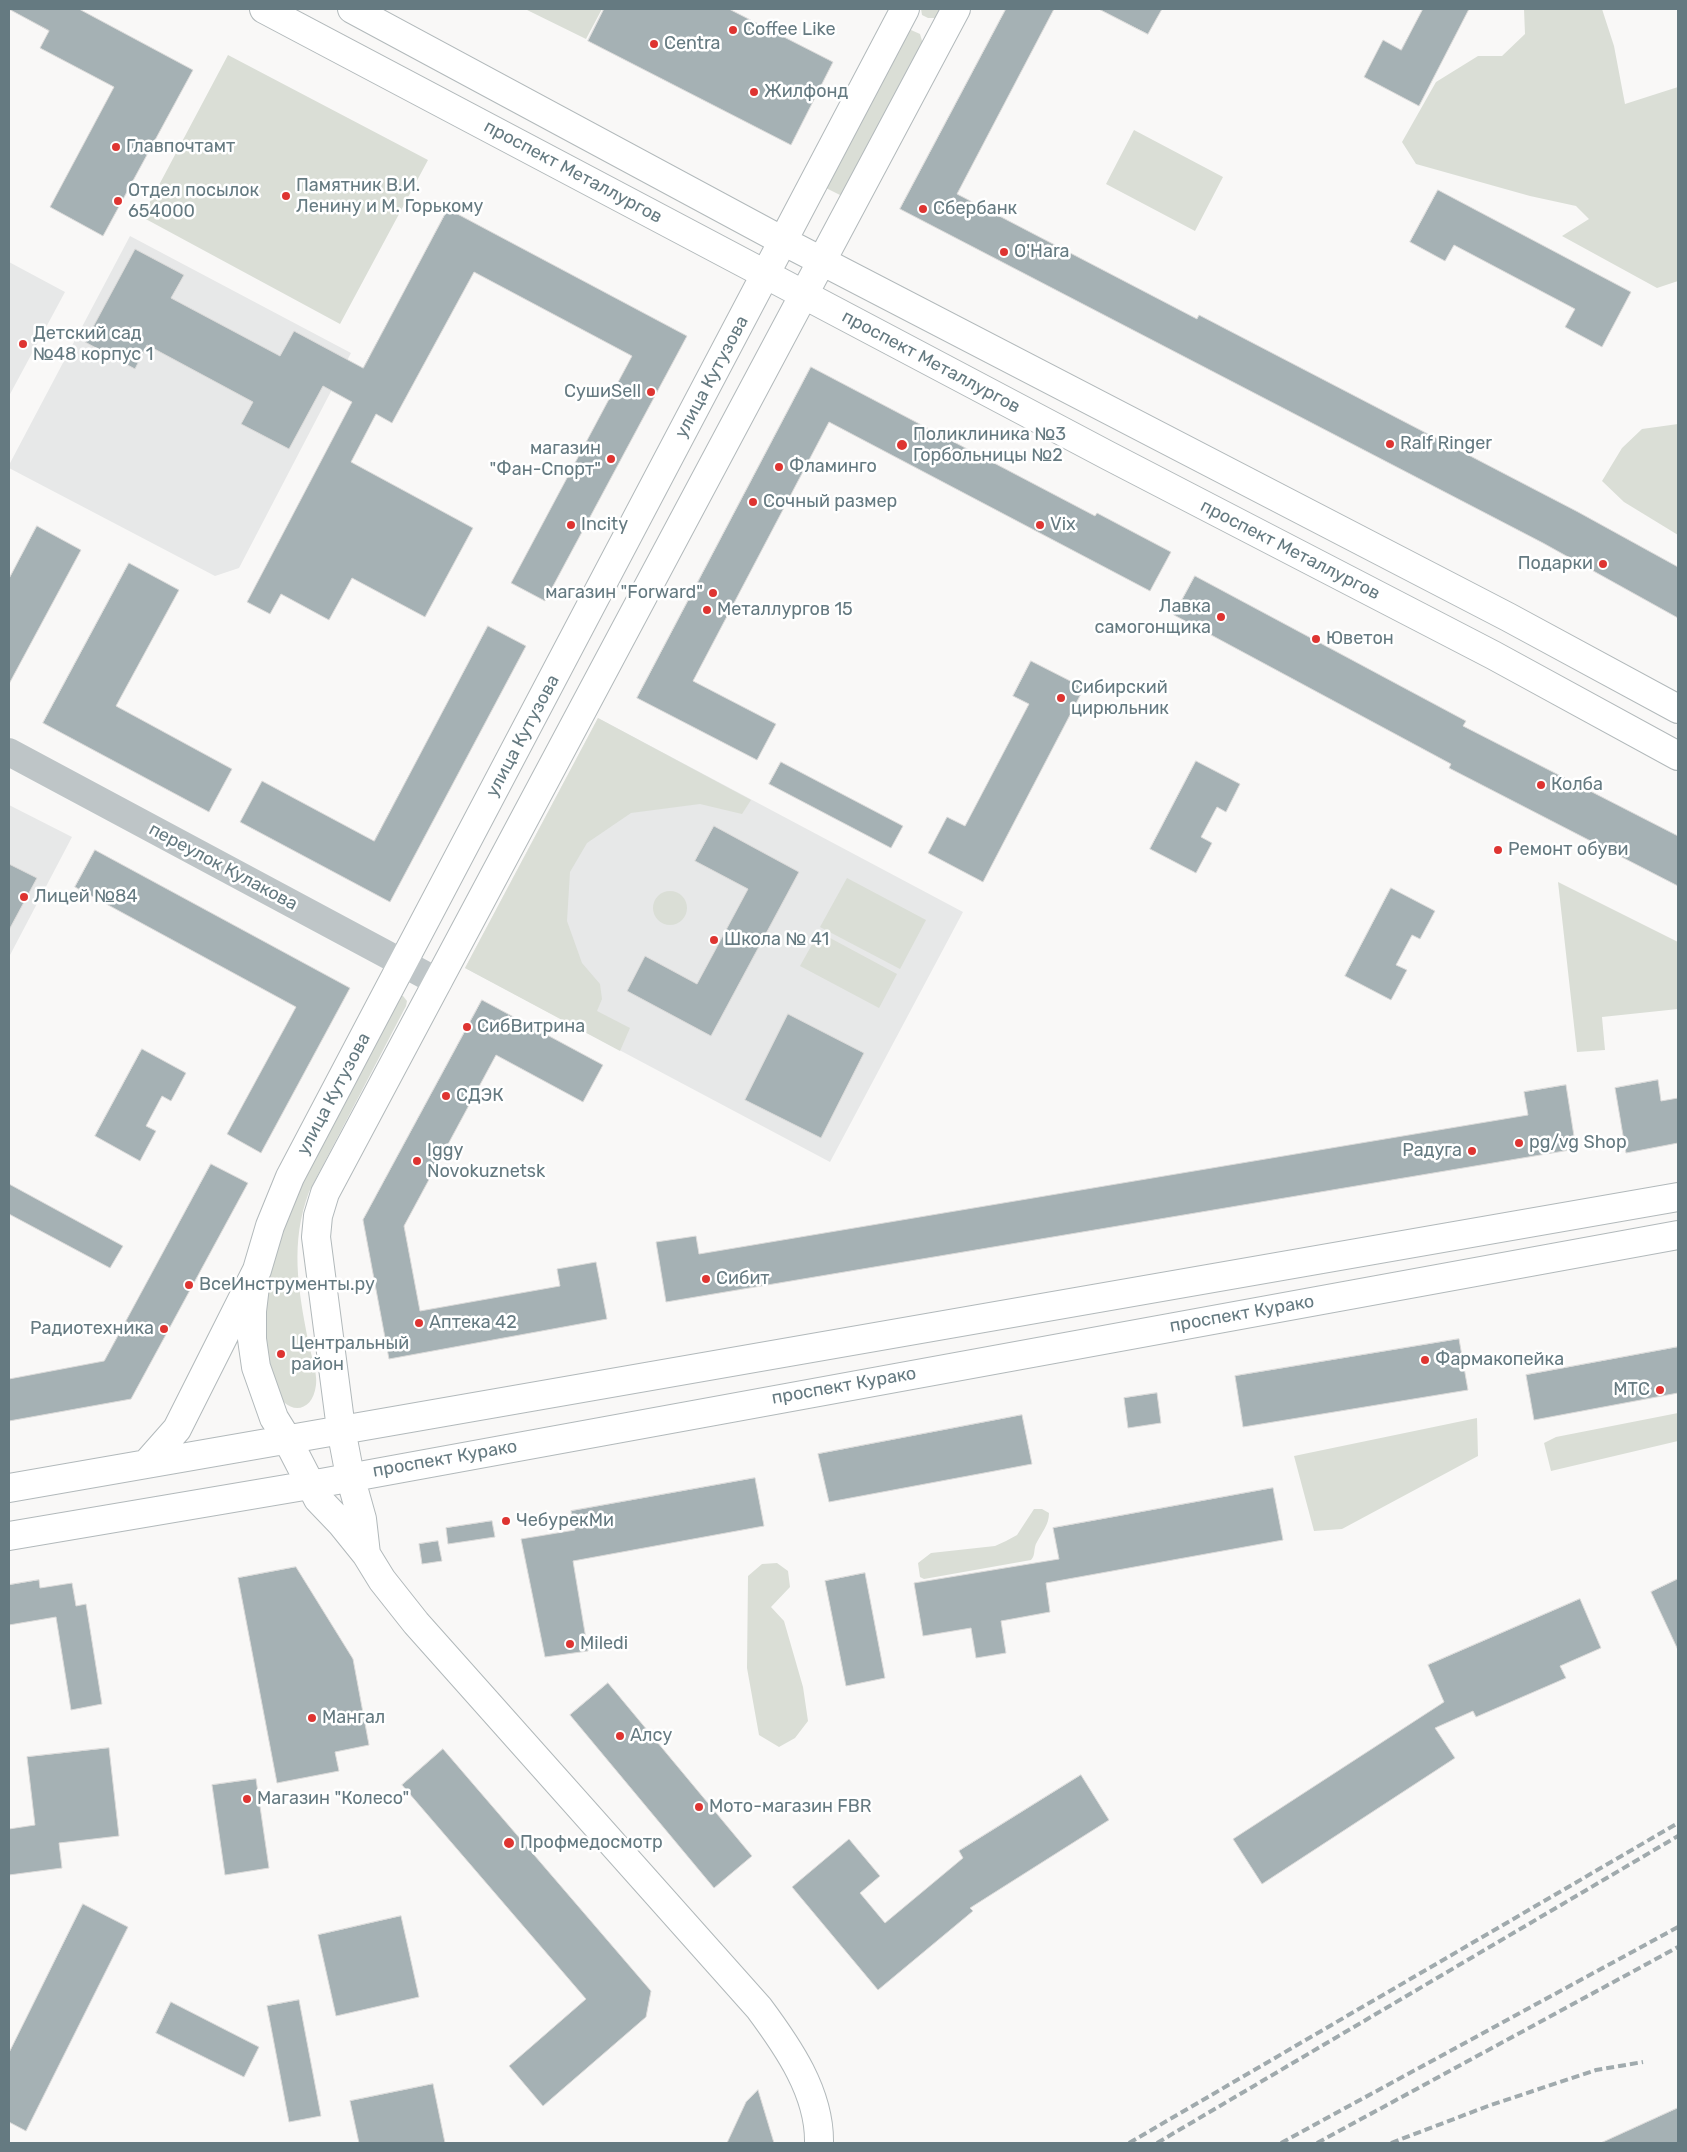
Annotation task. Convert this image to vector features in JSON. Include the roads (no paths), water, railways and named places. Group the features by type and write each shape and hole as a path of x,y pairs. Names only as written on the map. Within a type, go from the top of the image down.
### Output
{"main road":[{"name":"проспект Металлургов","path":"264,9 804,295 1493,655 1678,756"},
{"path":"352,9 783,241 1508,617 1678,709"},
{"name":"улица Кутузова","path":"147,1463 177,1429 257,1270 270,1226 290,1177 905,9"},
{"path":"366,1554 362,1519 350,1476 341,1429 316,1237 318,1216 325,1193 956,9"},
{"path":"9,1488 1678,1197"},
{"name":"проспект Курако","path":"9,1536 310,1485 350,1476 1678,1235"},
{"path":"257,1270 252,1311 252,1339 256,1366 274,1418 288,1439 318,1499 341,1523 366,1554 382,1580 416,1623 758,2008 786,2044 805,2082 820,2125 819,2143"}],"street":[{"name":"переулок Кулакова","path":"9,752 438,982"}],"railway":[{"path":"1129,2143 1678,1823"},
{"path":"1157,2143 1678,1836"},
{"path":"1281,2143 1678,1927"},
{"path":"1317,2143 1678,1947"},
{"path":"1391,2143 1488,2106 1596,2070 1643,2062"}],"place":[{"name":"Coffee Like","path":"733,30"},
{"name":"Centra","path":"654,44"},
{"name":"Жилфонд","path":"754,92"},
{"name":"Главпочтамт","path":"116,147"},
{"name":"Памятник В.И. Ленину и М. Горькому","path":"286,196"},
{"name":"Отдел посылок 654000","path":"118,201"},
{"name":"Сбербанк","path":"923,209"},
{"name":"O'Hara","path":"1004,252"},
{"name":"Детский сад №48 корпус 1","path":"23,344"},
{"name":"СушиSell","path":"651,392"},
{"name":"Ralf Ringer","path":"1390,444"},
{"name":"Поликлиника №3 Горбольницы №2","path":"902,445"},
{"name":"магазин \"Фан-Спорт\"","path":"611,459"},
{"name":"Фламинго","path":"779,467"},
{"name":"Сочный размер","path":"753,502"},
{"name":"Incity","path":"571,525"},
{"name":"Vix","path":"1040,525"},
{"name":"Подарки","path":"1603,564"},
{"name":"магазин \"Forward\"","path":"713,593"},
{"name":"Металлургов 15","path":"707,610"},
{"name":"Лавка самогонщика","path":"1221,617"},
{"name":"Юветон","path":"1316,639"},
{"name":"Сибирский цирюльник","path":"1061,698"},
{"name":"Колба","path":"1541,785"},
{"name":"Ремонт обуви","path":"1498,850"},
{"name":"Лицей №84","path":"24,897"},
{"name":"Школа № 41","path":"714,940"},
{"name":"СибВитрина","path":"467,1027"},
{"name":"СДЭК","path":"446,1096"},
{"name":"pg/vg Shop","path":"1519,1143"},
{"name":"Радуга","path":"1472,1151"},
{"name":"Iggy Novokuznetsk","path":"417,1161"},
{"name":"Сибит","path":"706,1279"},
{"name":"ВсеИнструменты.ру","path":"189,1285"},
{"name":"Аптека 42","path":"419,1323"},
{"name":"Радиотехника","path":"164,1329"},
{"name":"Центральный район","path":"281,1354"},
{"name":"Фармакопейка","path":"1425,1360"},
{"name":"МТС","path":"1660,1390"},
{"name":"ЧебурекМи","path":"506,1521"},
{"name":"Miledi","path":"570,1644"},
{"name":"Мангал","path":"312,1718"},
{"name":"Алсу","path":"620,1736"},
{"name":"Магазин \"Колесо\"","path":"247,1799"},
{"name":"Мото-магазин FBR","path":"699,1807"},
{"name":"Профмедосмотр","path":"509,1843"}]}
